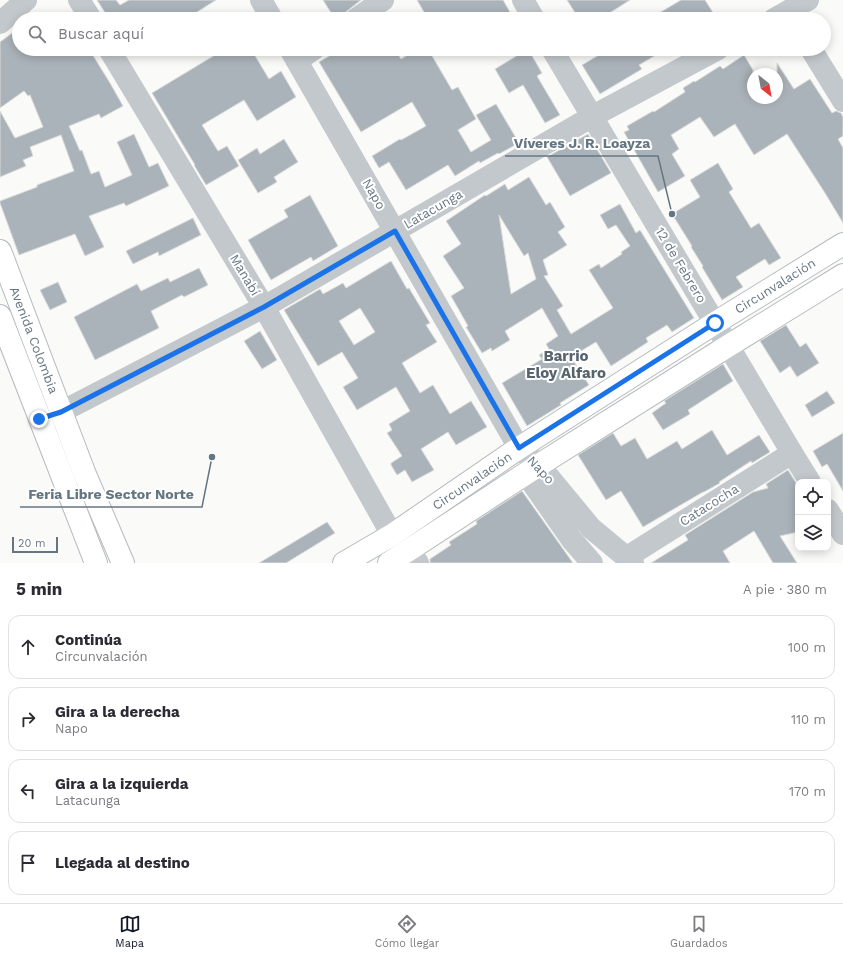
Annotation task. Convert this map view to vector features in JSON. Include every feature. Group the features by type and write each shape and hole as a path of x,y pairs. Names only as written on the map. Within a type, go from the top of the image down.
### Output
{"main road":[{"name":"Circunvalación","path":"344,563 392,535 519,448 715,323 843,244"},
{"name":"Avenida Colombia","path":"0,251 84,472 122,563"},
{"name":"Circunvalación","path":"389,563 413,557 533,470 843,275"},
{"name":"Avenida Colombia","path":"0,316 96,563"}],"street":[{"path":"12,12 26,0"},
{"path":"79,0 87,12"},
{"path":"261,0 268,12"},
{"path":"366,12 384,0"},
{"path":"523,0 530,12"},
{"path":"783,12 808,0"},
{"path":"0,23 12,12"},
{"name":"Manabí","path":"113,56 264,307 392,535 413,557"},
{"name":"Napo","path":"302,56 395,231 533,470 591,528 630,560"},
{"name":"12 de Febrero","path":"556,56 808,479"},
{"name":"Latacunga","path":"39,419 61,412 264,307 592,116 705,56"},
{"path":"815,56 843,101"},
{"name":"Catacocha","path":"630,560 792,453"},
{"path":"533,470 572,540 592,563"},
{"path":"831,515 843,534"}],"building":[{"path":"97,0 116,0 120,5 129,0 216,0 197,12 105,12"},
{"path":"323,0 361,0 346,12 331,12"},
{"path":"417,0 503,0 510,12 424,12"},
{"path":"567,0 630,0 611,12 575,12"},
{"path":"681,0 705,0 713,12 661,12"},
{"path":"12,33 12,56 93,56 123,106 101,118 99,114 69,126 80,151 82,150 91,174 99,171 105,187 132,175 117,142 134,134 149,167 158,163 169,186 126,206 124,203 89,216 104,247 85,256 75,234 19,255 0,201 74,171 61,135 30,147 33,156 23,160 26,166 0,177 0,111 15,138 43,127 30,95 28,96 24,91 0,108 0,42"},
{"path":"213,56 255,56 269,79 281,71 296,97 257,121 244,100 202,125 218,151 227,146 239,166 206,185 152,93"},
{"path":"329,56 399,56 401,59 406,56 432,56 452,90 458,87 476,119 458,130 471,152 491,140 476,115 496,104 519,143 480,163 479,161 455,176 448,165 406,190 389,162 379,168 372,156 400,139 401,140 426,126 412,102 361,132 319,62"},
{"path":"516,56 532,56 542,73 537,76 560,115 545,123 523,85 509,93 495,69"},
{"path":"597,56 654,56 639,65 642,69 600,94 582,65"},
{"path":"745,56 752,68 747,68 747,104 783,104 783,72 794,89 810,79 832,113 836,111 841,113 843,117 843,136 838,139 843,148 843,223 787,134 754,155 735,124 714,137 700,117 671,135 679,149 672,154 685,176 658,192 624,132 629,130 627,126 653,111 654,112 685,92 683,88 720,66 723,69"},
{"path":"588,134 611,173 570,196 547,157"},
{"path":"284,139 298,162 274,177 277,182 258,193 238,160 257,148 260,154"},
{"path":"718,163 733,189 729,192 751,228 759,223 781,258 769,265 765,259 736,277 743,287 722,300 702,267 703,266 691,247 692,246 672,214 700,197 690,180"},
{"path":"529,177 546,205 550,202 565,227 558,232 567,245 543,260 548,275 544,276 563,306 557,310 571,334 613,308 589,270 599,264 601,268 622,254 621,252 630,246 616,225 608,229 600,215 620,204 636,233 640,230 694,318 672,332 667,325 646,338 648,342 611,366 596,342 571,357 589,385 560,403 561,405 527,426 502,383 542,359 539,355 549,349 546,344 558,336 542,308 505,331 510,340 492,351 491,348 482,353 466,327 468,326 451,296 464,288 443,256 461,244 446,221 485,195 486,196 505,184 508,190","holes":["499,215 524,256 528,253 536,279 511,294"]},
{"path":"310,195 338,246 313,261 311,257 271,280 248,240 288,217 284,210"},
{"path":"193,218 201,235 159,256 158,252 133,264 126,251"},
{"path":"391,261 407,289 409,288 430,323 426,325 437,342 402,363 420,393 433,385 450,414 471,401 487,427 456,445 448,432 421,449 434,470 412,482 405,470 397,475 391,465 391,463 402,456 387,433 392,430 389,424 410,411 396,387 357,410 343,387 358,378 342,352 318,366 284,310 320,289 323,294 343,283 346,288","holes":["360,308 375,332 354,345 339,321"]},
{"path":"199,268 208,285 184,297 182,295 151,311 159,328 95,360 74,317 137,284 141,291 168,278 170,282"},
{"path":"58,282 67,302 50,310 40,290"},
{"path":"786,325 800,347 806,343 819,363 797,377 790,366 780,373 760,341"},
{"path":"260,331 277,360 262,369 244,341"},
{"path":"723,364 733,381 688,410 690,414 663,430 652,413 666,403 664,401"},
{"path":"827,391 835,403 812,417 805,405"},
{"path":"712,430 727,455 759,435 770,452 752,463 751,461 719,482 720,483 643,527 621,491 606,500 578,455 613,433 621,446 635,438 647,459 677,441 682,449"},
{"path":"843,433 843,491 827,464 822,467 813,451"},
{"path":"788,470 795,481 795,533 780,536 797,563 773,563 754,531 723,551 730,563 651,563 688,540 685,535 753,492 768,488 766,484"},
{"path":"522,491 573,563 430,563 430,559 451,545 449,542 477,524 476,521"},
{"path":"327,522 335,533 286,563 259,563"}],"place":[{"name":"Víveres J. R. Loayza","path":"672,214"},
{"name":"Feria Libre Sector Norte","path":"212,457"}],"district":[{"name":"Barrio Eloy Alfaro","path":"566,364"}],"route":[{"path":"39,419 61,412 264,307 395,231 519,448 715,323"}]}
